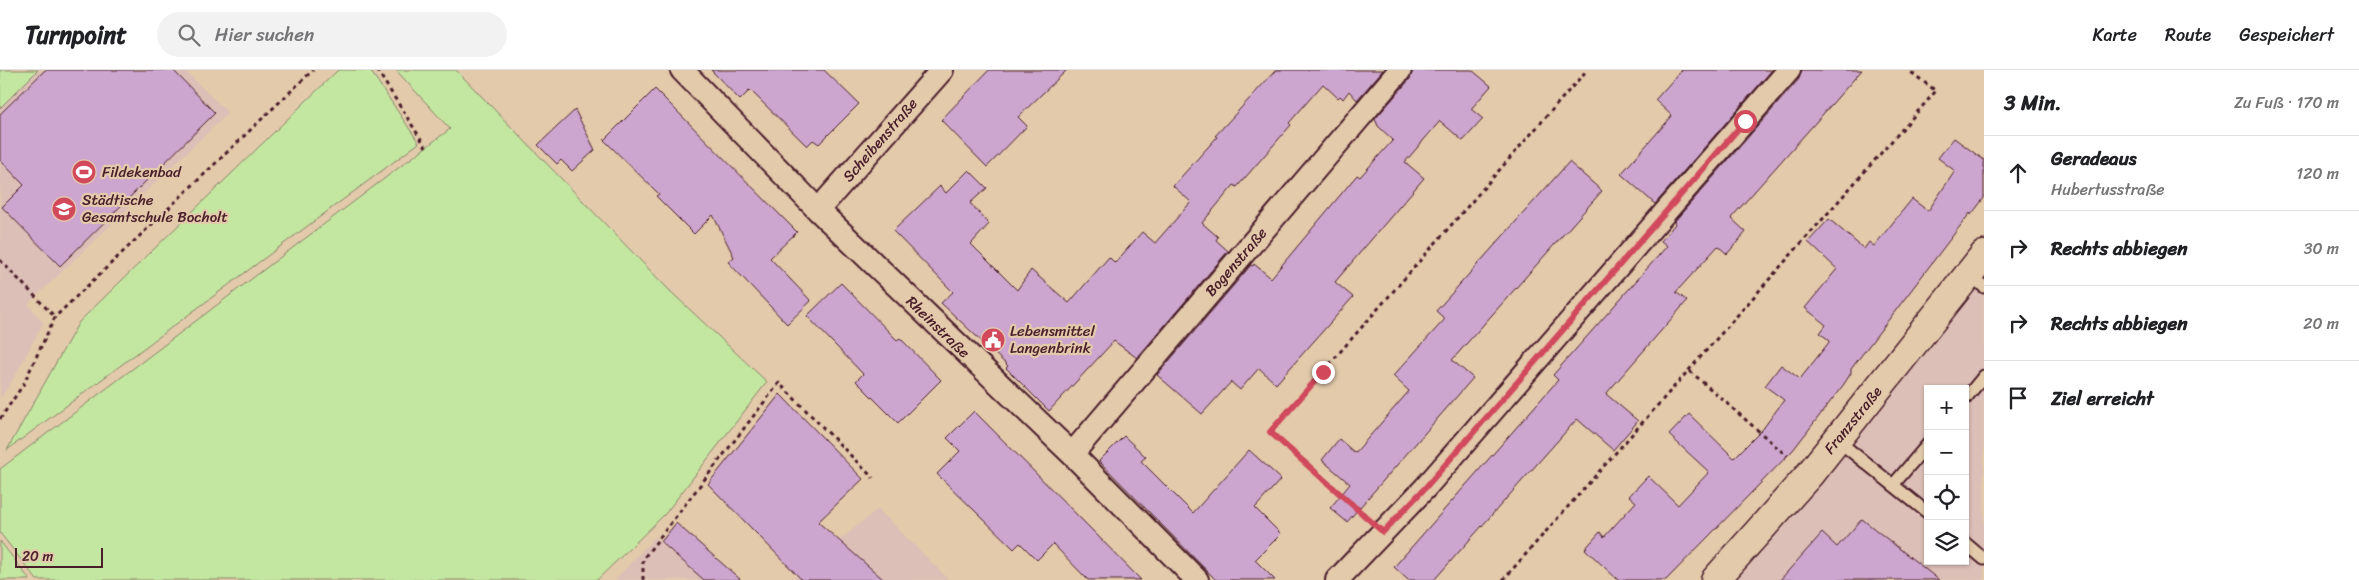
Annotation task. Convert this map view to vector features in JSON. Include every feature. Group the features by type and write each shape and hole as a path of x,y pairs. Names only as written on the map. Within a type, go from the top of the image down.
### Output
{"street":[{"name":"Rheinstraße","path":"682,70 818,210 1072,454 1197,580"},
{"name":"Scheibenstraße","path":"818,210 942,70"},
{"name":"Bogenstraße","path":"1072,454 1400,70"},
{"path":"1338,580 1425,488 1789,70"},
{"name":"Franzstraße","path":"1715,580 1809,475 1979,272"}],"lane":[{"path":"1969,394 1984,376"},
{"path":"1837,440 1924,510"},
{"path":"1893,485 1924,449"},
{"path":"1969,547 1984,559"}],"path":[{"path":"0,419 22,384 55,317 313,70"},
{"path":"377,70 426,147"},
{"path":"1383,532 1270,432 1587,70"},
{"path":"1503,580 1936,91 1908,70"},
{"path":"0,260 55,317"},
{"path":"1690,371 1809,475"},
{"path":"643,580 643,559 779,382 873,478"}],"shaded area":[{"name":"Städtische Gesamtschule Bocholt","path":"0,70 184,70 228,113 28,304 43,323 14,378 0,398"},
{"path":"1984,262 1984,580 1720,580"},
{"path":"878,509 949,580 791,580"},
{"path":"655,537 705,580 615,580"}],"green space":[{"path":"0,70 38,70 0,108"},
{"path":"338,70 370,70 419,143 7,450 79,322"},
{"path":"396,70 456,70 670,291 767,382 665,514 597,580 37,580 0,533 0,469 450,129"},
{"path":"0,541 30,580 0,580"}],"building":[{"name":"Städtische Gesamtschule Bocholt","path":"45,70 173,70 215,113 60,266 2,207 24,185 0,160 0,114"},
{"path":"711,70 824,70 859,104 819,144 813,140 807,146 750,90 740,100"},
{"path":"989,70 1067,70 1018,117 1027,126 987,167 941,120"},
{"path":"1276,70 1383,70 1357,100 1349,91 1343,99 1340,96 1338,98 1323,84 1289,123 1291,125 1237,187 1234,185 1202,223 1218,237 1216,240 1228,251 1137,358 1114,341 1049,411 1006,368 1008,366 941,303 953,292 893,231 940,186 946,193 969,170 987,188 970,203 989,224 971,244 1017,290 1031,270 1069,303 1109,257 1115,263 1142,232 1155,243 1191,202 1173,186 1217,137 1215,136"},
{"path":"1413,70 1472,70 1491,86 1471,109 1483,119 1463,141 1440,121 1405,162 1424,178 1335,282 1353,297 1276,384 1259,368 1240,390 1231,382 1202,414 1157,375 1251,265 1253,266 1254,264 1271,278 1357,175 1360,177 1393,140 1378,126 1375,119 1410,79"},
{"path":"1682,70 1772,70 1655,204 1621,174 1672,116 1655,100"},
{"path":"1802,70 1862,70 1731,218 1746,232 1727,254 1718,246 1676,292 1687,301 1606,394 1638,421 1613,450 1577,419 1434,580 1408,580 1394,567 1558,380 1553,375 1667,246 1661,241 1675,224 1674,222 1799,79"},
{"path":"655,89 797,232 770,258 811,301 787,324 728,262 734,257 713,215 694,234 656,196 659,194 604,140"},
{"path":"575,110 595,150 572,171 561,160 557,164 538,145"},
{"path":"1954,138 1984,160 1984,198 1971,215 1970,213 1851,369 1851,373 1844,384 1793,450 1666,580 1618,580 1585,549 1600,532 1604,537 1636,502 1629,496 1648,476 1678,505 1709,472 1669,435 1689,414 1734,458 1762,430 1784,400 1765,386 1781,365 1800,379 1830,341 1820,333 1826,325 1805,308 1837,269 1808,242 1829,219 1864,249 1869,242 1874,246 1912,199 1928,211 1955,171 1938,158"},
{"path":"1569,162 1602,191 1452,360 1473,378 1347,522 1330,508 1350,484 1322,460 1339,439 1355,453 1409,391 1393,376 1445,319 1436,311"},
{"path":"841,283 897,340 900,338 941,380 898,423 856,381 863,374 807,316"},
{"path":"780,394 863,479 818,522 884,580 802,580 708,484"},
{"path":"974,411 1141,580 1088,580 1053,544 1037,560 1020,543 1014,549 937,474 960,451 947,438"},
{"path":"1124,436 1146,457 1141,461 1193,513 1249,450 1281,479 1255,508 1281,534 1255,560 1275,580 1216,580 1099,461"},
{"path":"1862,519 1939,580 1780,580 1822,533 1837,547"},
{"path":"676,523 741,580 704,580 661,542"}],"place":[{"name":"Fildekenbad","path":"84,172"},
{"name":"Städtische Gesamtschule Bocholt","path":"64,209"},
{"name":"Lebensmittel Langenbrink","path":"993,340"}],"route":[{"path":"1323,372 1270,432 1383,532 1425,488 1745,121"}]}
